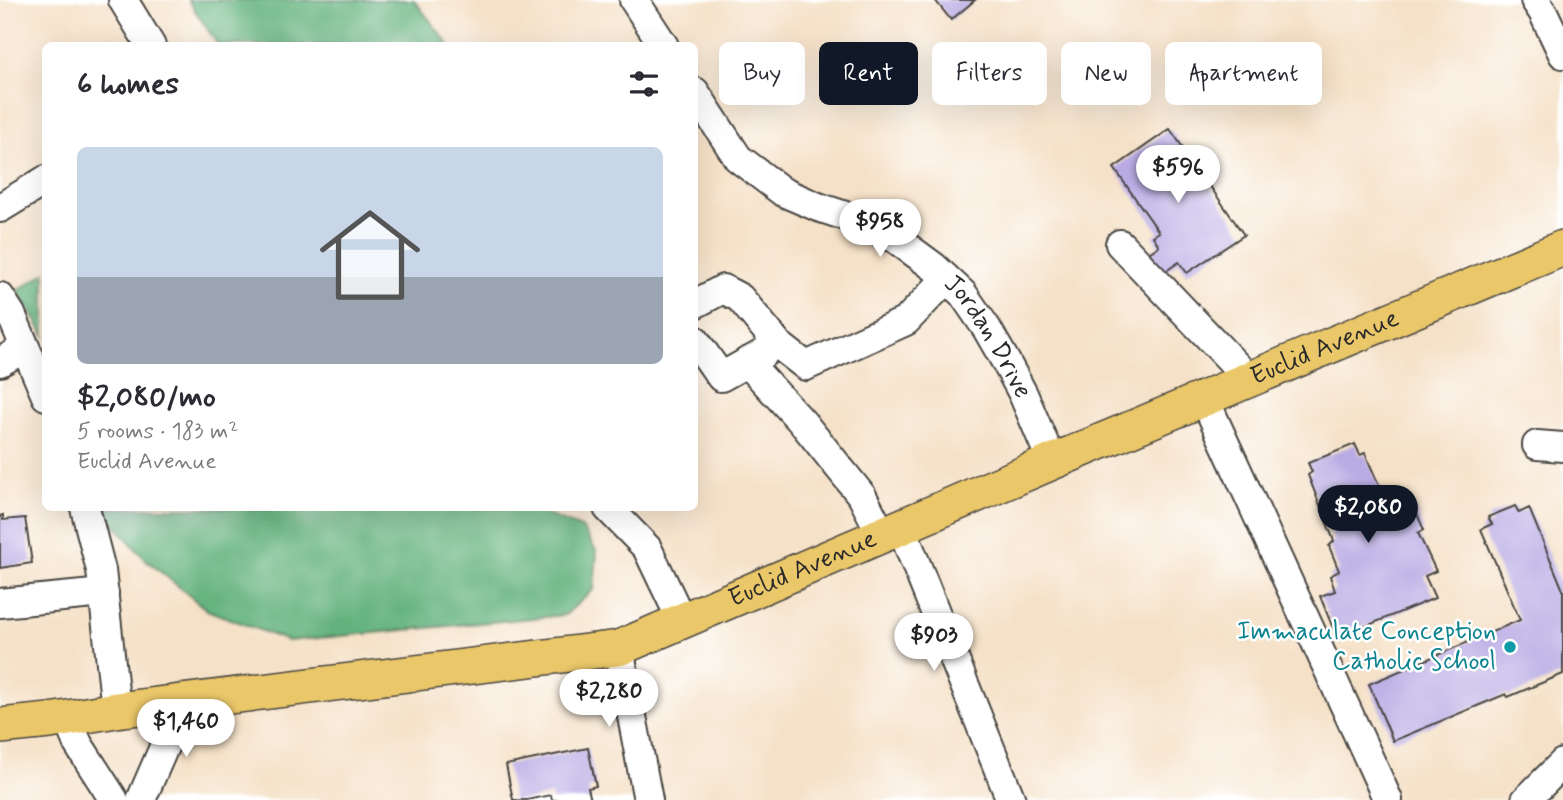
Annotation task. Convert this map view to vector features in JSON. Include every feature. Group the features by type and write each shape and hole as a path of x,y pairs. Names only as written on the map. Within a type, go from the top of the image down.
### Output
{"main road":[{"name":"Euclid Avenue","path":"0,726 618,648 1052,462 1563,248"}],"street":[{"path":"123,0 149,42"},
{"path":"634,0 661,42"},
{"path":"1535,0 1560,41"},
{"name":"Jordan Drive","path":"698,97 738,158 783,192 855,219 896,239 934,267 963,294 987,329 1024,394 1052,462"},
{"path":"0,208 42,182"},
{"path":"1120,244 1249,379"},
{"path":"698,302 723,289 740,298 779,345 806,366 906,321 946,279"},
{"path":"0,297 42,387"},
{"path":"698,344 721,377 779,345"},
{"path":"0,362 25,348"},
{"path":"747,362 803,424 892,531 1011,800"},
{"path":"1204,398 1388,800"},
{"path":"86,511 102,570 116,710"},
{"path":"611,511 647,548 682,621"},
{"path":"0,603 104,593"},
{"path":"618,648 648,800"},
{"path":"141,800 184,701"},
{"path":"67,718 78,744 114,800"},
{"path":"1526,800 1563,763"}],"green space":[{"path":"188,0 414,0 447,42 216,42"},
{"path":"42,275 42,331 18,290"},
{"path":"106,511 537,511 582,528 597,552 594,589 565,615 288,641 207,610 144,558 108,517"}],"building":[{"path":"935,0 975,0 951,20"},
{"path":"1170,129 1244,235 1187,273 1179,262 1160,275 1146,255 1159,246 1153,236 1159,232 1114,168"},
{"path":"1355,444 1360,455 1365,453 1393,518 1415,509 1424,530 1418,533 1436,571 1425,576 1435,598 1337,638 1320,596 1335,591 1330,576 1339,571 1329,546 1334,541 1308,475 1312,472 1308,463"},
{"name":"Immaculate Conception Catholic School","path":"1515,506 1519,513 1529,508 1563,590 1563,674 1508,697 1506,694 1393,741 1369,684 1520,620 1481,529 1492,524 1488,517"},
{"path":"3,515 3,520 25,518 32,563 0,568 0,516"},
{"path":"588,748 596,786 588,788 591,800 552,800 551,795 513,800 506,765"}],"place":[{"name":"Immaculate Conception Catholic School","path":"1510,647"}]}
